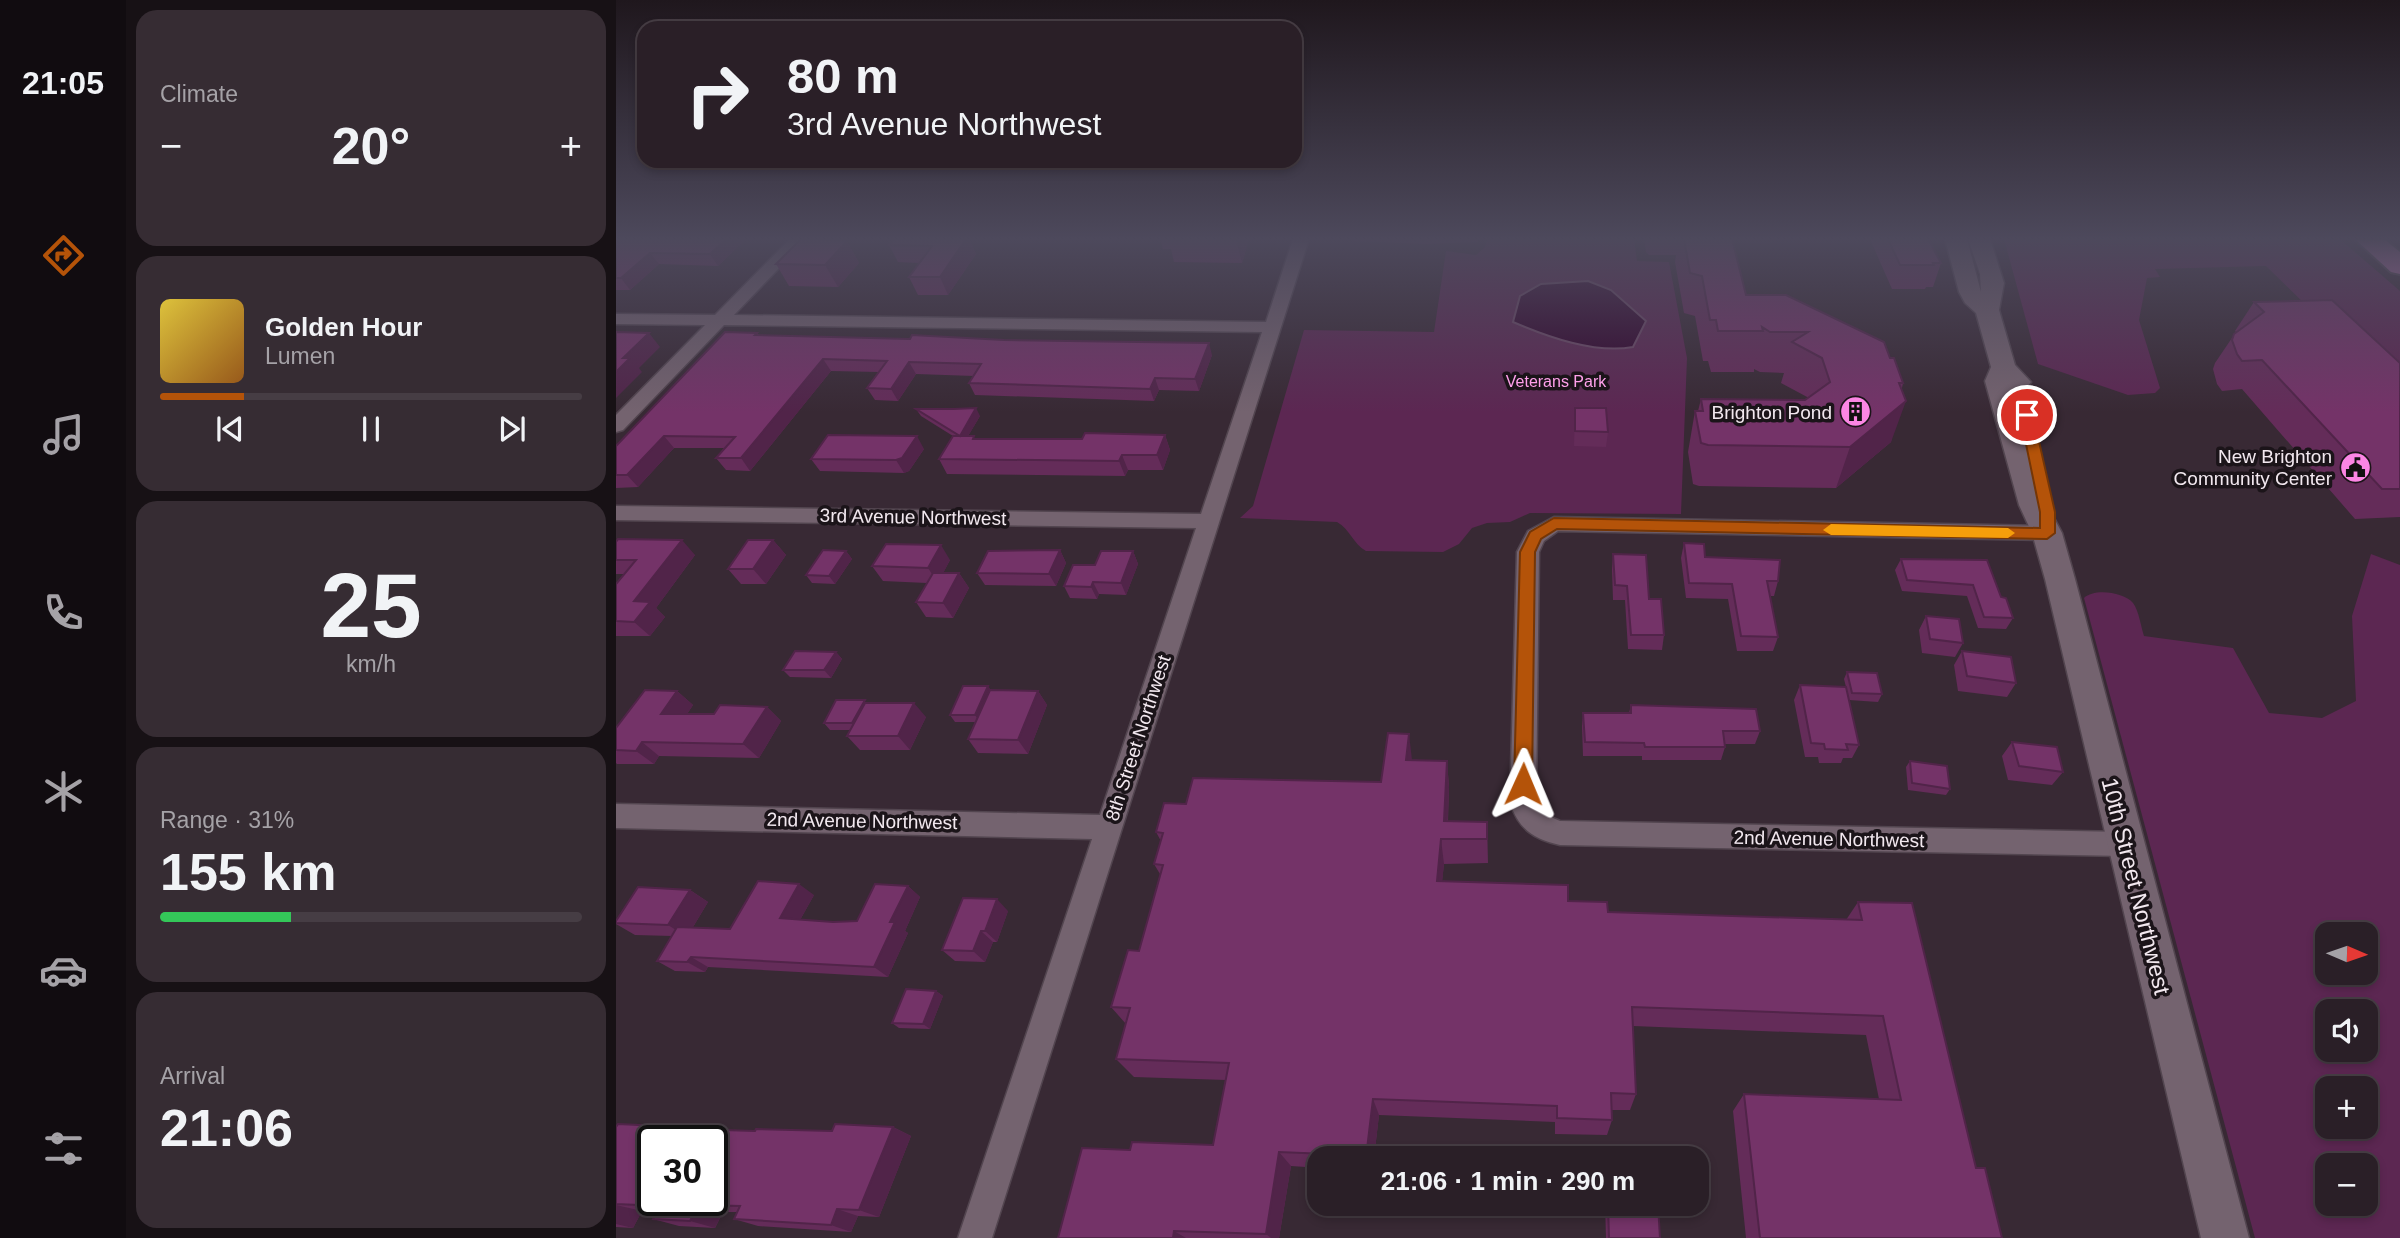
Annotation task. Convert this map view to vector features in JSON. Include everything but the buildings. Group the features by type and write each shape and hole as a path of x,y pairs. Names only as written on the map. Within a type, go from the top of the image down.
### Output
{"street":[{"path":"616,426 743,297"},
{"name":"8th Street Northwest","path":"975,1238 1283,297"},
{"name":"10th Street Northwest","path":"1972,297 1987,310 2003,367 1998,381 2033,505 2047,533 2225,1238"},
{"name":"10th Street Northwest","path":"1987,310 1994,297"},
{"path":"616,319 1273,327"},
{"name":"3rd Avenue Northwest","path":"616,513 1209,522"},
{"path":"1535,536 1554,524 2047,533"},
{"name":"2nd Avenue Northwest","path":"1535,536 1528,552 1523,803 1535,824 1545,830 2125,844"},
{"name":"2nd Avenue Northwest","path":"616,816 1109,827"}],"green space":[{"name":"Veterans Park","path":"1439,297 1676,297 1687,358 1681,514 1530,513 1510,522 1487,523 1472,528 1459,544 1443,552 1366,551 1337,522 1240,518 1253,506 1304,330 1434,332"},
{"path":"2020,297 2143,297 2139,320 2160,388 2155,393 2128,395 2038,364"},
{"path":"2297,297 2400,297 2400,374 2310,309"},
{"path":"2371,554 2400,565 2400,1238 2255,1238 2084,598 2102,592 2129,599 2137,610 2144,636 2233,648 2269,713 2322,718 2356,701 2352,616"}],"shaded area":[{"path":"1520,297 1619,297 1646,321 1633,347 1618,349 1588,346 1556,338 1513,322"}],"slow traffic":[{"path":"1831,530 2008,533"}],"place":[{"name":"Brighton Pond","path":"1855,412"},
{"name":"New Brighton Community Center","path":"2355,467"}],"route":[{"path":"1523,784 1528,552 1535,536 1554,524 2047,533 2048,512 2027,415"}]}
